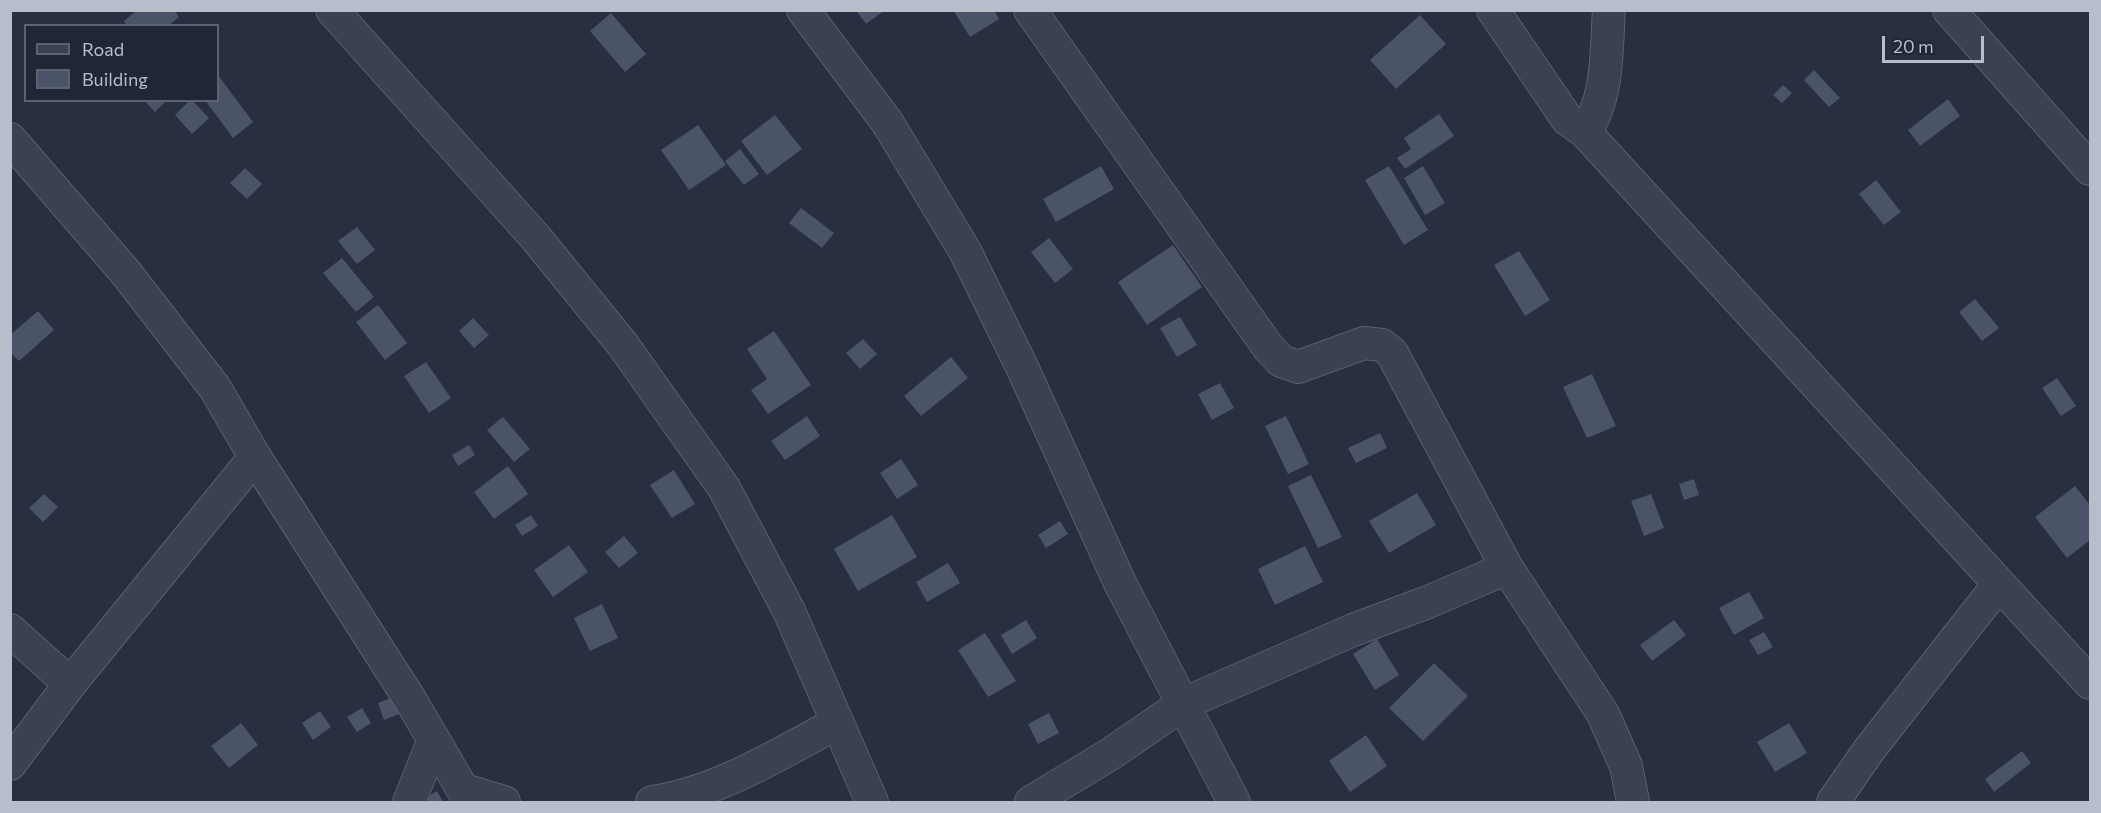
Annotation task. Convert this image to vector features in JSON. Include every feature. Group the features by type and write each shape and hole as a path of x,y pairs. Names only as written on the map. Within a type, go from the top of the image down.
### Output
{"street":[{"path":"332,10 536,238 623,345 717,478 789,611 872,802"},
{"path":"803,10 887,122 965,251 1022,367 1120,583 1234,802"},
{"path":"1030,10 1268,346 1281,361 1298,367 1364,343 1382,345 1392,353 1507,568 1603,714 1626,766 1633,802"},
{"path":"1493,10 1567,119 1585,132 2091,682"},
{"path":"1585,132 1595,117 1603,88 1609,10"},
{"path":"1949,10 2091,169"},
{"path":"10,138 126,273 215,388 255,457 411,701 433,742 467,796 504,802"},
{"path":"10,764 70,684 255,457"},
{"path":"1032,802 1112,753 1183,704 1353,630 1428,602 1507,568"},
{"path":"1833,802 1869,750 1999,584"},
{"path":"10,630 70,684"},
{"path":"652,802 705,790 837,723"},
{"path":"409,802 433,742"}],"building":[{"path":"137,10 174,10 179,17 170,24 126,24 124,21"},
{"path":"856,10 885,10 866,24"},
{"path":"953,10 994,10 999,19 970,37"},
{"path":"611,13 646,54 625,72 590,31"},
{"path":"1420,15 1446,44 1396,89 1370,60"},
{"path":"1814,70 1840,98 1829,107 1804,80"},
{"path":"219,76 253,122 233,138 206,102 219,102"},
{"path":"1783,85 1792,93 1782,103 1773,95"},
{"path":"1948,99 1960,116 1920,146 1908,130"},
{"path":"146,102 165,102 155,112"},
{"path":"188,102 194,102 209,118 192,134 175,115"},
{"path":"1439,114 1454,136 1405,169 1397,158 1411,149 1404,138"},
{"path":"775,115 802,149 767,175 741,141"},
{"path":"698,125 726,165 689,190 661,150"},
{"path":"740,149 759,174 744,185 725,161"},
{"path":"1101,166 1114,189 1056,222 1043,199"},
{"path":"1389,166 1428,230 1404,245 1365,180"},
{"path":"1423,166 1445,203 1425,215 1404,178"},
{"path":"245,168 262,184 247,199 230,183"},
{"path":"1876,180 1901,212 1884,225 1859,194"},
{"path":"801,208 834,233 822,248 789,223"},
{"path":"357,227 375,250 357,264 338,241"},
{"path":"1049,238 1073,269 1055,283 1031,252"},
{"path":"1173,245 1202,287 1147,325 1118,282"},
{"path":"1519,251 1550,300 1525,316 1494,265"},
{"path":"342,258 374,297 356,312 323,273"},
{"path":"1975,299 1999,328 1982,341 1959,312"},
{"path":"378,305 407,343 385,360 356,322"},
{"path":"38,311 54,330 19,361 10,352 10,335"},
{"path":"1180,317 1197,345 1177,357 1160,328"},
{"path":"473,318 489,335 474,348 459,331"},
{"path":"774,331 811,385 768,414 751,390 767,379 747,349"},
{"path":"863,339 877,354 860,369 846,353"},
{"path":"951,357 968,378 921,416 904,396"},
{"path":"426,362 451,398 429,413 404,376"},
{"path":"1592,374 1616,426 1587,438 1563,387"},
{"path":"2057,378 2076,406 2061,416 2042,388"},
{"path":"1220,383 1234,408 1212,420 1198,394"},
{"path":"807,416 820,436 785,460 771,441"},
{"path":"1286,416 1309,464 1288,474 1265,426"},
{"path":"503,417 530,449 514,462 487,430"},
{"path":"1380,433 1387,448 1356,463 1348,448"},
{"path":"469,445 475,455 458,466 452,455"},
{"path":"901,459 918,485 897,499 880,473"},
{"path":"508,466 528,494 494,519 474,492"},
{"path":"674,470 695,504 672,518 650,485"},
{"path":"1311,475 1342,537 1318,548 1288,486"},
{"path":"1694,479 1699,495 1684,500 1679,484"},
{"path":"2075,486 2090,505 2090,540 2067,558 2035,517"},
{"path":"1417,493 1436,525 1389,553 1369,521"},
{"path":"44,494 58,507 43,522 29,508"},
{"path":"1651,494 1664,528 1644,536 1631,501"},
{"path":"531,515 538,526 522,536 515,525"},
{"path":"892,515 917,557 858,591 834,549"},
{"path":"1060,521 1068,534 1046,548 1038,535"},
{"path":"624,536 638,553 619,568 605,552"},
{"path":"569,545 588,572 553,597 534,570"},
{"path":"1305,546 1323,582 1275,605 1258,569"},
{"path":"948,563 960,583 927,602 916,582"},
{"path":"1749,592 1764,618 1734,635 1719,608"},
{"path":"602,604 618,638 590,651 574,618"},
{"path":"1026,620 1037,638 1012,654 1001,635"},
{"path":"1674,620 1686,635 1652,661 1640,645"},
{"path":"1764,632 1773,647 1758,655 1749,640"},
{"path":"985,633 1016,681 988,697 958,650"},
{"path":"1377,639 1399,675 1375,690 1353,654"},
{"path":"1434,663 1468,696 1423,741 1389,708"},
{"path":"396,696 402,713 384,720 378,703"},
{"path":"362,708 371,723 357,732 347,717"},
{"path":"320,711 331,727 313,740 302,723"},
{"path":"1049,713 1059,733 1038,744 1028,724"},
{"path":"241,723 258,745 229,768 211,746"},
{"path":"1789,723 1807,753 1775,772 1757,742"},
{"path":"1366,735 1387,766 1350,792 1329,761"},
{"path":"2022,751 2031,763 1994,792 1985,779"},
{"path":"437,791 443,802 422,802 421,800"}]}
